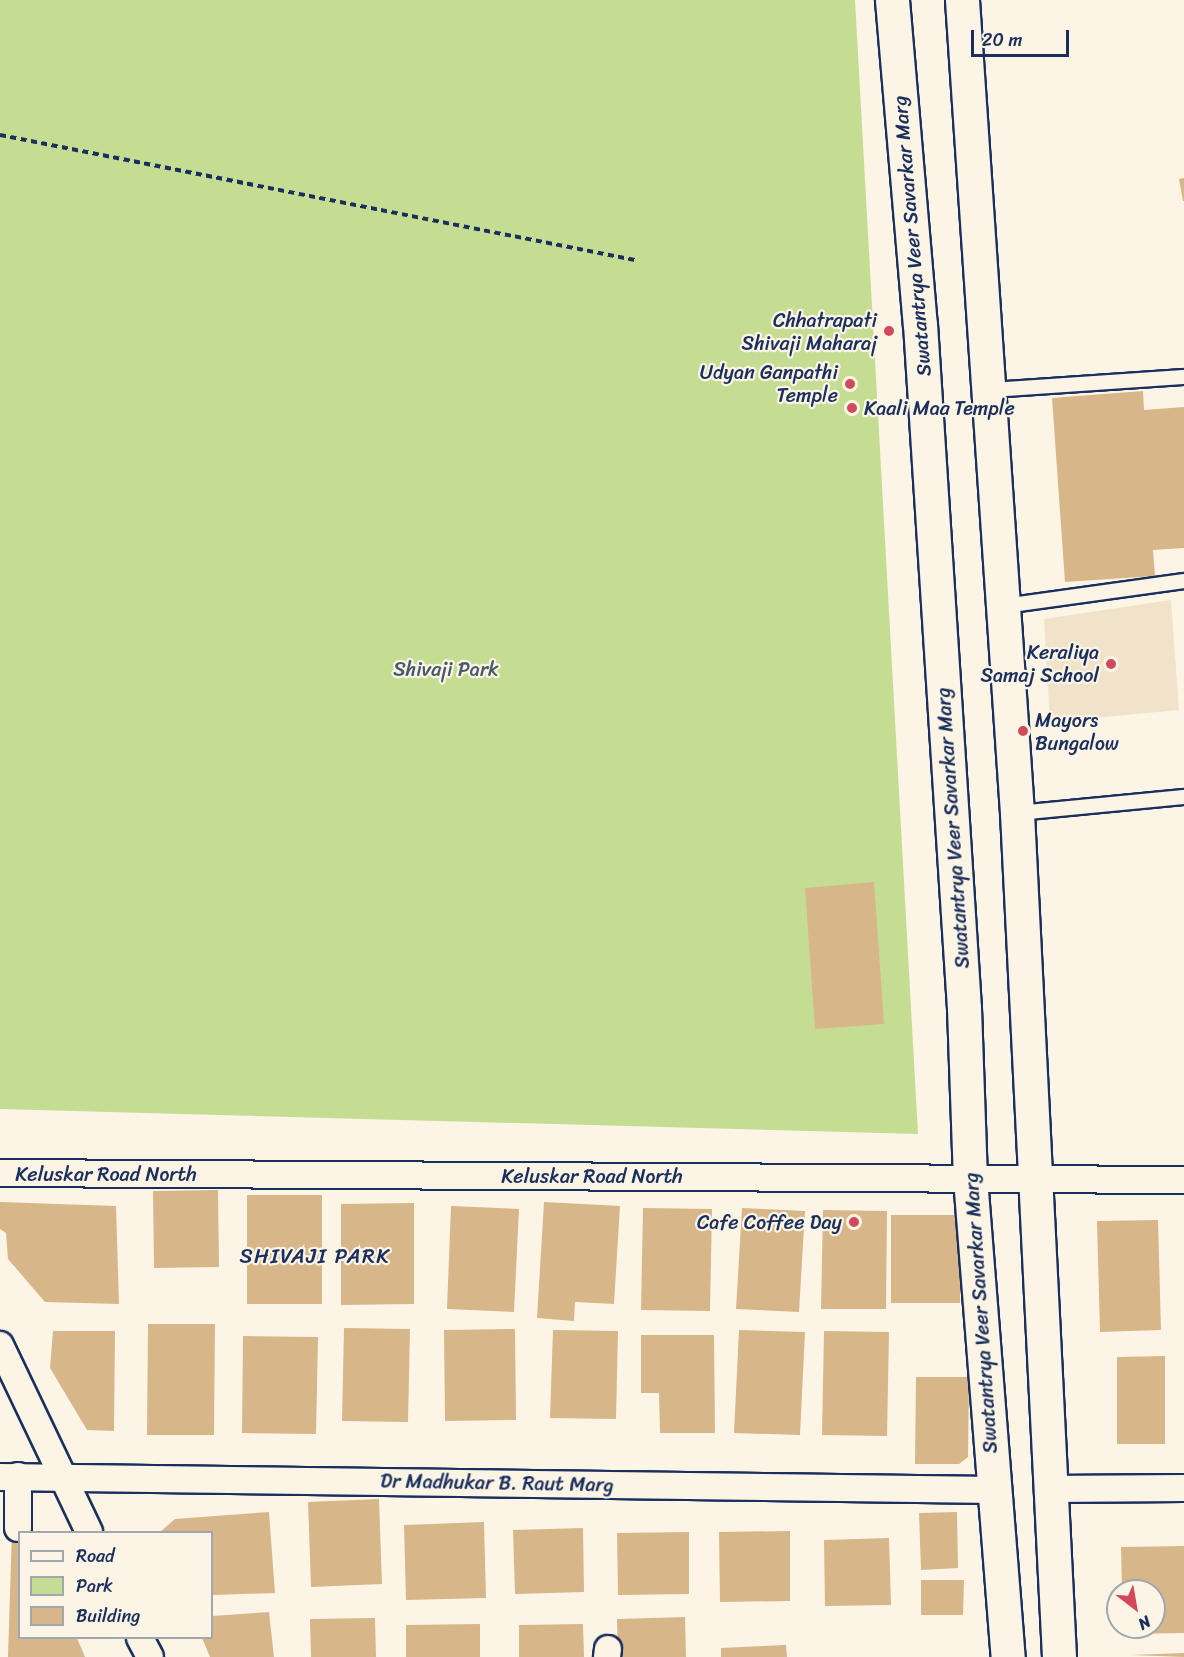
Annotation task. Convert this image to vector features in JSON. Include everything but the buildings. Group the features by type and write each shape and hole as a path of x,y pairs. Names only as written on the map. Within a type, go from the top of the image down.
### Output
{"main road":[{"name":"Swatantrya Veer Savarkar Marg","path":"892,0 922,347 964,1008 970,1178 1008,1657"},
{"path":"962,0 991,390 1017,813 1033,1181 1059,1657"}],"street":[{"name":"Keluskar Road North","path":"0,1173 970,1178 1033,1181 1184,1180"},
{"path":"0,1345 88,1531"},
{"name":"Dr Madhukar B. Raut Marg","path":"9,1477 994,1490"},
{"path":"9,1477 18,1528"},
{"path":"1049,1489 1184,1488"},
{"path":"141,1639 150,1657"}],"lane":[{"path":"991,390 1184,377"},
{"path":"1004,606 1184,581"},
{"path":"1017,813 1184,797"}],"path":[{"path":"0,135 635,260"}],"shaded area":[{"name":"Keraliya Samaj School","path":"1171,600 1179,710 1050,722 1044,619"}],"green space":[{"name":"Shivaji Park","path":"0,0 855,0 918,1134 0,1109"}],"place":[{"name":"Chhatrapati Shivaji Maharaj","path":"889,331"},
{"name":"Udyan Ganpathi Temple","path":"850,384"},
{"name":"Kaali Maa Temple","path":"852,408"},
{"name":"Keraliya Samaj School","path":"1111,664"},
{"name":"Mayors Bungalow","path":"1023,731"},
{"name":"Cafe Coffee Day","path":"854,1222"}],"district":[{"name":"SHIVAJI PARK","path":"315,1256"}]}
